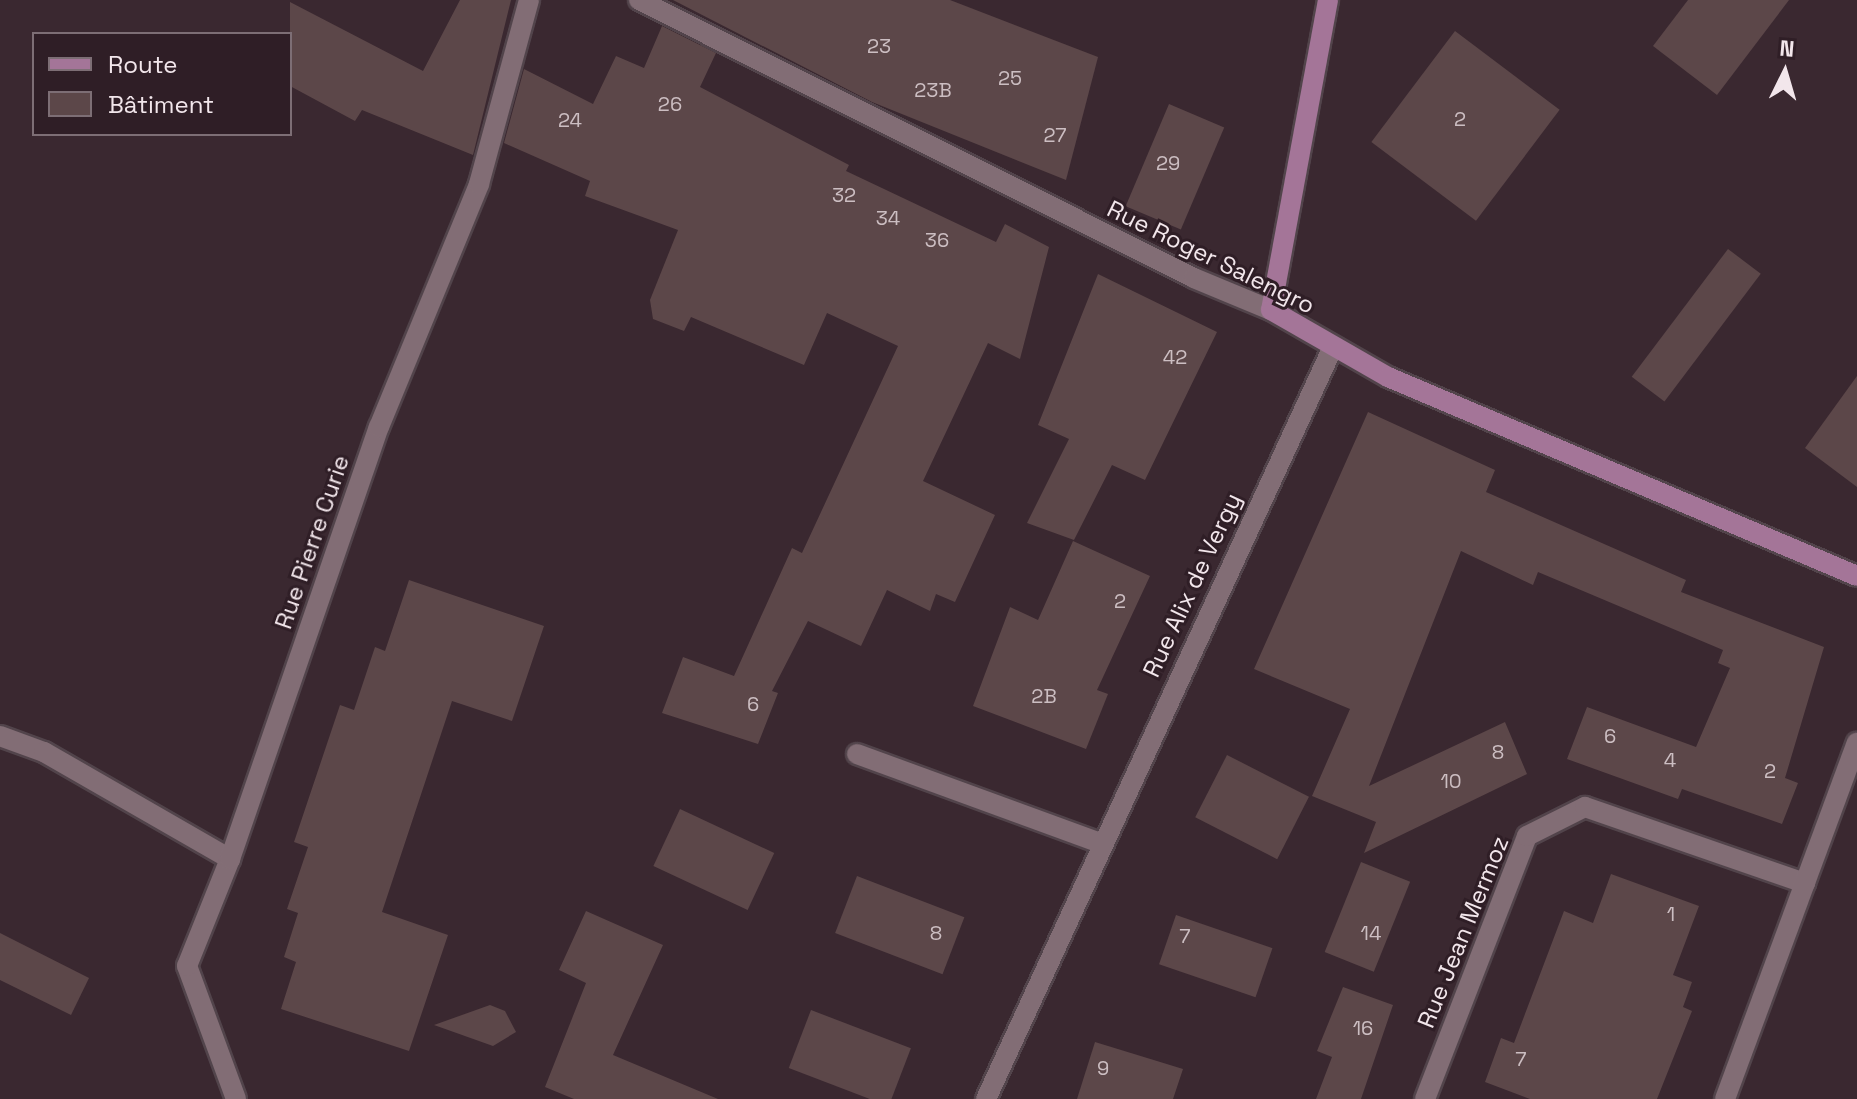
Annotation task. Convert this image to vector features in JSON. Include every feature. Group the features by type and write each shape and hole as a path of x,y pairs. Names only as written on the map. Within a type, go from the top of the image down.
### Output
{"street":[{"name":"Rue Pierre Curie","path":"236,1099 187,966 230,859 379,427 479,184 529,0"},
{"name":"Rue Roger Salengro","path":"639,0 1194,278 1271,310 1332,349 1857,576"},
{"path":"1271,310 1328,0"},
{"name":"Rue Alix de Vergy","path":"986,1099 1100,843 1332,349"},
{"path":"0,736 44,752 230,859"},
{"path":"1725,1099 1857,743"},
{"path":"857,754 1100,843"},
{"name":"Rue Jean Mermoz","path":"1425,1099 1527,836 1585,807 1805,883"}],"building":[{"path":"460,0 511,0 473,155 362,110 355,121 292,87 290,2 423,71"},
{"path":"673,0 950,0 1098,57 1066,180 872,102"},
{"path":"1688,0 1789,0 1717,95 1653,46"},
{"path":"662,26 716,53 700,87 849,165 846,171 996,242 1005,224 1049,247 1020,359 988,343 923,481 995,515 955,602 936,594 930,611 887,590 861,646 808,621 772,691 778,693 758,744 662,713 683,657 734,676 792,548 802,553 898,346 827,313 804,365 691,317 684,331 653,319 650,300 678,230 585,196 590,181 504,143 524,69 593,104 616,56 644,68"},
{"path":"1455,31 1560,110 1476,221 1371,142"},
{"path":"1169,104 1224,127 1181,230 1126,206"},
{"path":"1728,249 1761,274 1664,401 1632,377"},
{"path":"1098,274 1217,332 1145,480 1112,465 1074,540 1027,523 1069,439 1038,425"},
{"path":"1857,376 1857,487 1805,448"},
{"path":"1368,412 1495,470 1486,492 1686,580 1681,592 1824,647 1785,778 1798,783 1782,824 1682,789 1678,799 1567,759 1587,707 1696,747 1730,668 1718,663 1723,650 1538,572 1533,585 1461,551 1369,786 1505,722 1527,774 1364,853 1376,822 1312,796 1350,709 1254,669"},
{"path":"1073,541 1150,576 1097,690 1108,694 1086,749 973,706 1010,607 1038,620"},
{"path":"409,580 544,626 512,721 452,701 382,912 448,935 409,1051 281,1009 296,962 284,957 298,913 287,909 308,847 294,842 340,705 354,710 375,647 385,651"},
{"path":"1227,755 1309,797 1277,859 1195,817"},
{"path":"680,809 774,853 748,910 653,866"},
{"path":"1361,862 1410,882 1374,972 1325,952"},
{"path":"1611,874 1699,906 1673,975 1692,982 1683,1007 1692,1011 1657,1099 1530,1099 1485,1082 1501,1038 1514,1043 1564,911 1593,923"},
{"path":"857,876 964,917 943,974 835,933"},
{"path":"586,911 663,945 613,1055 718,1099 574,1099 545,1087 586,983 559,970"},
{"path":"1176,915 1272,948 1256,997 1159,964"},
{"path":"0,933 89,978 71,1015 0,980"},
{"path":"1343,987 1393,1005 1361,1099 1316,1099 1332,1057 1317,1051"},
{"path":"490,1005 505,1011 516,1032 493,1046 434,1025"},
{"path":"811,1010 911,1048 891,1099 870,1099 789,1068"},
{"path":"1095,1042 1183,1069 1173,1099 1077,1099"}]}
